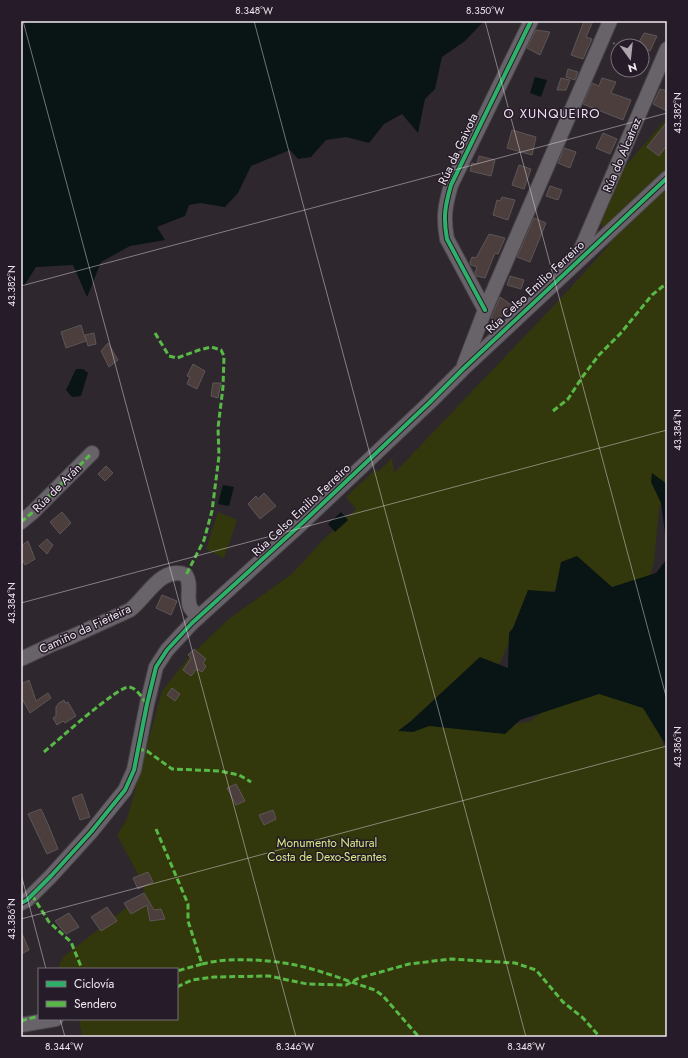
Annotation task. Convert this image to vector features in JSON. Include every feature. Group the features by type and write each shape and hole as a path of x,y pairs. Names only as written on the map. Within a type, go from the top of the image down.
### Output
{"street":[{"name":"Rúa da Gaivota","path":"485,310 448,239 444,208 451,185 531,21"},
{"path":"462,369 485,310 610,21"},
{"name":"Rúa do Alcatraz","path":"576,261 667,49"},
{"name":"Rúa Celso Emilio Ferreiro","path":"21,903 27,900 51,876 91,832 125,790 134,770 156,667 167,650 199,617 299,526 576,261 667,178"},
{"name":"Rúa de Arán","path":"21,522 92,453"},
{"name":"Camiño da Fieiteira","path":"21,660 53,644 130,610 155,583 170,574 181,573 186,575 189,580 189,600 191,608 199,617"},
{"path":"21,1025 50,1020"}],"green space":[{"name":"Monumento Natural Costa de Dexo-Serantes","path":"667,118 667,500 660,505 659,509 654,561 650,578 606,592 566,586 532,598 519,620 500,663 472,681 491,729 530,721 550,707 593,696 626,678 658,731 667,754 667,1037 82,1037 79,1020 178,1020 178,968 58,968 63,957 141,896 144,891 143,884 117,835 127,819 162,691 189,657 230,618 292,574 322,541 356,509 346,497 376,469 378,472 392,458 394,473 562,297 609,245 609,235 589,208"},
{"path":"218,512 237,520 224,558 206,549"}],"shaded area":[{"path":"21,21 484,21 465,41 442,57 435,89 425,99 418,133 402,114 384,124 369,143 346,137 326,140 311,157 298,159 290,150 251,166 238,193 225,207 200,203 189,205 185,216 157,227 165,240 130,246 101,262 87,297 73,265 36,267 21,291"},
{"path":"535,77 547,80 541,97 530,93"},
{"path":"76,369 83,369 88,373 81,396 72,397 66,390"},
{"path":"652,473 667,484 667,747 643,708 599,694 520,720 505,734 429,726 413,732 398,731 411,721 480,657 508,668 509,633 513,628 528,590 555,592 561,562 577,556 612,587 656,573 666,560 666,540 661,503 651,482"},
{"path":"223,485 234,487 229,506 218,504"},
{"path":"341,512 348,520 335,532 328,524"}],"building":[{"path":"584,21 593,21 586,37 592,39 583,59 571,55"},
{"path":"536,30 550,32 540,55 527,48"},
{"path":"644,33 657,36 650,51 650,38 641,38"},
{"path":"568,69 578,72 575,80 566,77"},
{"path":"561,78 570,80 566,90 557,90"},
{"path":"602,78 616,82 611,93 631,100 623,120 583,104 592,83 599,86"},
{"path":"660,89 667,91 667,111 653,104"},
{"path":"667,122 667,145 659,156 647,147"},
{"path":"512,130 536,137 532,155 507,148"},
{"path":"603,133 617,139 610,154 596,148"},
{"path":"564,148 576,152 570,168 558,163"},
{"path":"479,156 495,160 491,176 470,171 472,163 477,164"},
{"path":"519,165 531,169 524,189 512,185"},
{"path":"550,186 562,190 558,200 546,196"},
{"path":"502,197 515,200 508,220 493,215 497,200 500,201"},
{"path":"534,218 546,223 530,262 517,257"},
{"path":"489,234 505,238 498,254 495,253 485,278 476,276 475,273 477,267 471,265 470,263 472,257 476,258"},
{"path":"510,276 524,280 521,289 507,285"},
{"path":"500,297 513,306 496,322 491,318"},
{"path":"81,325 86,341 66,348 61,332"},
{"path":"94,333 96,344 88,346 85,335"},
{"path":"108,343 118,360 109,367 101,351"},
{"path":"193,364 205,371 197,389 187,384 190,377 187,376"},
{"path":"213,383 221,383 218,398 211,396"},
{"path":"106,466 113,473 105,481 98,474"},
{"path":"264,493 276,506 260,519 248,504 256,496 258,499"},
{"path":"62,512 71,523 60,534 50,522"},
{"path":"47,539 53,545 47,554 39,546"},
{"path":"28,541 35,559 25,565 21,557 21,546"},
{"path":"162,595 177,601 171,615 156,608"},
{"path":"194,649 206,659 203,663 206,666 202,672 197,669 191,676 183,670 191,658 188,655"},
{"path":"29,680 36,701 48,693 51,698 30,713 21,697 21,684"},
{"path":"172,688 180,694 175,701 167,695"},
{"path":"64,700 65,703 68,702 76,716 65,723 63,721 57,725 53,718 56,716 56,707"},
{"path":"236,784 245,801 236,805 227,788"},
{"path":"82,794 90,817 80,820 72,798"},
{"path":"41,809 58,849 47,854 28,814"},
{"path":"273,810 276,819 264,825 259,815"},
{"path":"148,872 153,882 138,889 133,878"},
{"path":"144,893 154,910 161,909 165,919 150,921 147,905 131,914 124,903"},
{"path":"107,907 117,921 101,931 91,917"},
{"path":"69,913 79,927 66,934 55,921"},
{"path":"21,931 29,950 21,954"}],"marked path":[{"path":"553,411 568,399 599,355 620,334 652,295 667,283"},
{"path":"155,333 169,356 177,358 211,347 221,350 224,356 223,387 218,428 219,456 212,511 204,540 186,575"},
{"path":"21,522 92,453"},
{"path":"44,752 100,704 123,689 129,687 134,689 147,704"},
{"path":"138,749 147,751 172,769 219,771 239,775 251,782"},
{"path":"156,829 188,904 188,921 202,964 178,971"},
{"path":"32,895 49,922 71,942 82,968"},
{"path":"178,987 192,980 214,977 269,976 307,984 346,985 359,978 409,964 451,959 515,963 536,970 563,1002 583,1018 600,1037"},
{"path":"202,964 227,960 255,960 296,965 317,970 375,990 383,996 419,1037"},
{"path":"21,1021 38,1016"}],"cycle path":[{"path":"485,310 447,239 445,224 446,206 451,185 531,21"},
{"path":"21,903 27,900 51,876 91,832 125,790 134,770 156,667 167,650 192,623 299,526 463,369 667,178"}],"district":[{"name":"O XUNQUEIRO","path":"552,113"}]}
